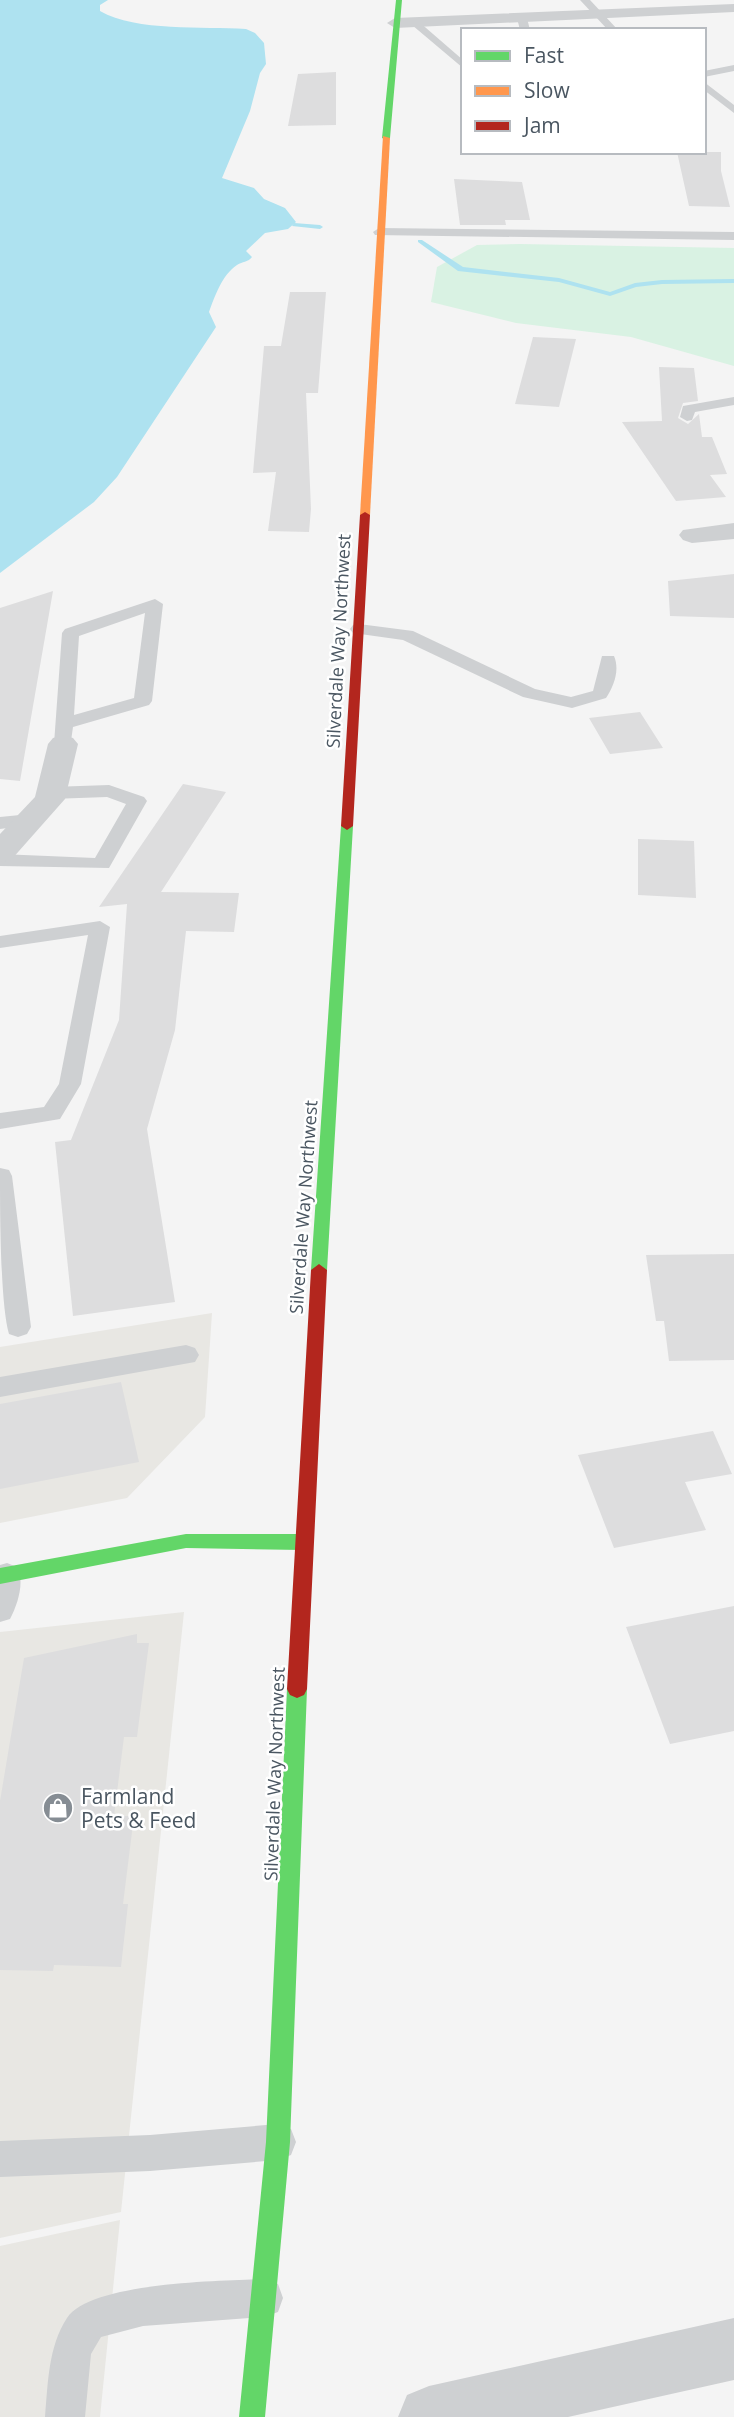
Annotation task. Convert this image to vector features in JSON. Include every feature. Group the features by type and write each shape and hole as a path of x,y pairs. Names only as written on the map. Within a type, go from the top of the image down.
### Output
{"main road":[{"name":"Silverdale Way Northwest","path":"251,2417 278,2142 302,1542 359,629 379,232 399,0"},
{"path":"4,1576 186,1541 302,1542"}],"street":[{"path":"395,23 524,24 594,14 734,8"},
{"path":"692,535 734,531"},
{"path":"0,853 50,799 64,734"},
{"path":"429,2417 734,2349"}],"lane":[{"path":"585,0 594,14 605,20 611,28"},
{"path":"415,23 461,63"},
{"path":"706,74 734,68"},
{"path":"706,87 734,110"},
{"path":"379,232 734,236"},
{"path":"687,417 688,409 734,401"},
{"path":"155,604 143,701 64,734 71,632 155,604"},
{"path":"359,629 407,635 529,693 572,703 600,694 607,678 608,660"},
{"path":"0,860 102,864 137,801 109,791 51,793"},
{"path":"0,823 30,820"},
{"path":"0,942 100,927 70,1084 52,1114 0,1121"},
{"path":"0,1176 18,1327"},
{"path":"0,1387 186,1355"},
{"path":"0,1610 4,1576"},
{"path":"0,2159 150,2153 278,2142"},
{"path":"65,2417 74,2349 87,2322 103,2314 143,2308 264,2298"}],"shaded area":[{"path":"212,1313 205,1417 127,1498 0,1523 0,1347"},
{"path":"184,1612 121,2212 0,2238 0,1632"},
{"path":"120,2220 100,2417 0,2417 0,2246"}],"green space":[{"path":"477,245 734,248 734,366 631,337 516,323 431,302 437,267"}],"water":[{"path":"0,0 108,0 100,5 100,11 132,22 171,27 246,29 255,33 264,43 266,64 260,73 250,111 222,178 254,188 264,199 285,208 296,222 288,229 265,233 246,251 252,257 227,274 209,312 216,327 117,477 94,502 0,573"}],"building":[{"path":"336,72 336,125 288,126 298,74"},
{"path":"721,152 721,171 730,207 689,206 677,154"},
{"path":"454,179 522,182 530,220 505,220 506,225 460,225"},
{"path":"290,292 326,292 318,393 306,393 311,509 309,532 268,531 276,472 253,473 264,346 281,346"},
{"path":"533,337 576,339 559,407 515,404"},
{"path":"659,367 694,368 698,401 683,403 678,418 688,424 699,414 702,437 712,437 727,474 710,475 726,497 676,501 622,422 662,421"},
{"path":"734,574 734,618 670,616 668,581"},
{"path":"53,591 20,781 0,779 0,608"},
{"path":"640,712 663,748 610,754 589,718"},
{"path":"183,784 226,792 161,892 239,893 234,932 186,931 175,1030 147,1129 175,1302 73,1316 55,1142 71,1140 119,1020 127,904 99,907"},
{"path":"638,839 694,841 696,898 638,895"},
{"path":"734,1254 734,1360 669,1361 664,1321 656,1321 646,1255"},
{"path":"121,1382 139,1462 0,1489 0,1404"},
{"path":"713,1431 732,1474 685,1482 706,1530 614,1548 578,1455"},
{"path":"734,1606 734,1731 670,1744 626,1627"},
{"name":"Farmland Pets & Feed","path":"137,1634 137,1643 149,1643 137,1737 124,1737 114,1816 134,1816 123,1904 128,1904 121,1967 54,1965 53,1971 0,1970 0,1801 24,1658"}],"waterway":[{"path":"294,225 320,227"},
{"path":"420,241 461,269 559,280 610,294 635,285 662,282 734,281"}],"traffic: fast":[{"path":"386,138 399,0"},
{"path":"319,1270 347,826"},
{"path":"0,1576 186,1541 302,1542"},
{"path":"252,2417 278,2142 297,1689"}],"traffic: slow":[{"path":"365,515 386,138"}],"traffic: jam":[{"path":"347,826 365,515"},
{"path":"297,1689 319,1270"}],"place":[{"name":"Farmland Pets & Feed","path":"58,1808"}]}
